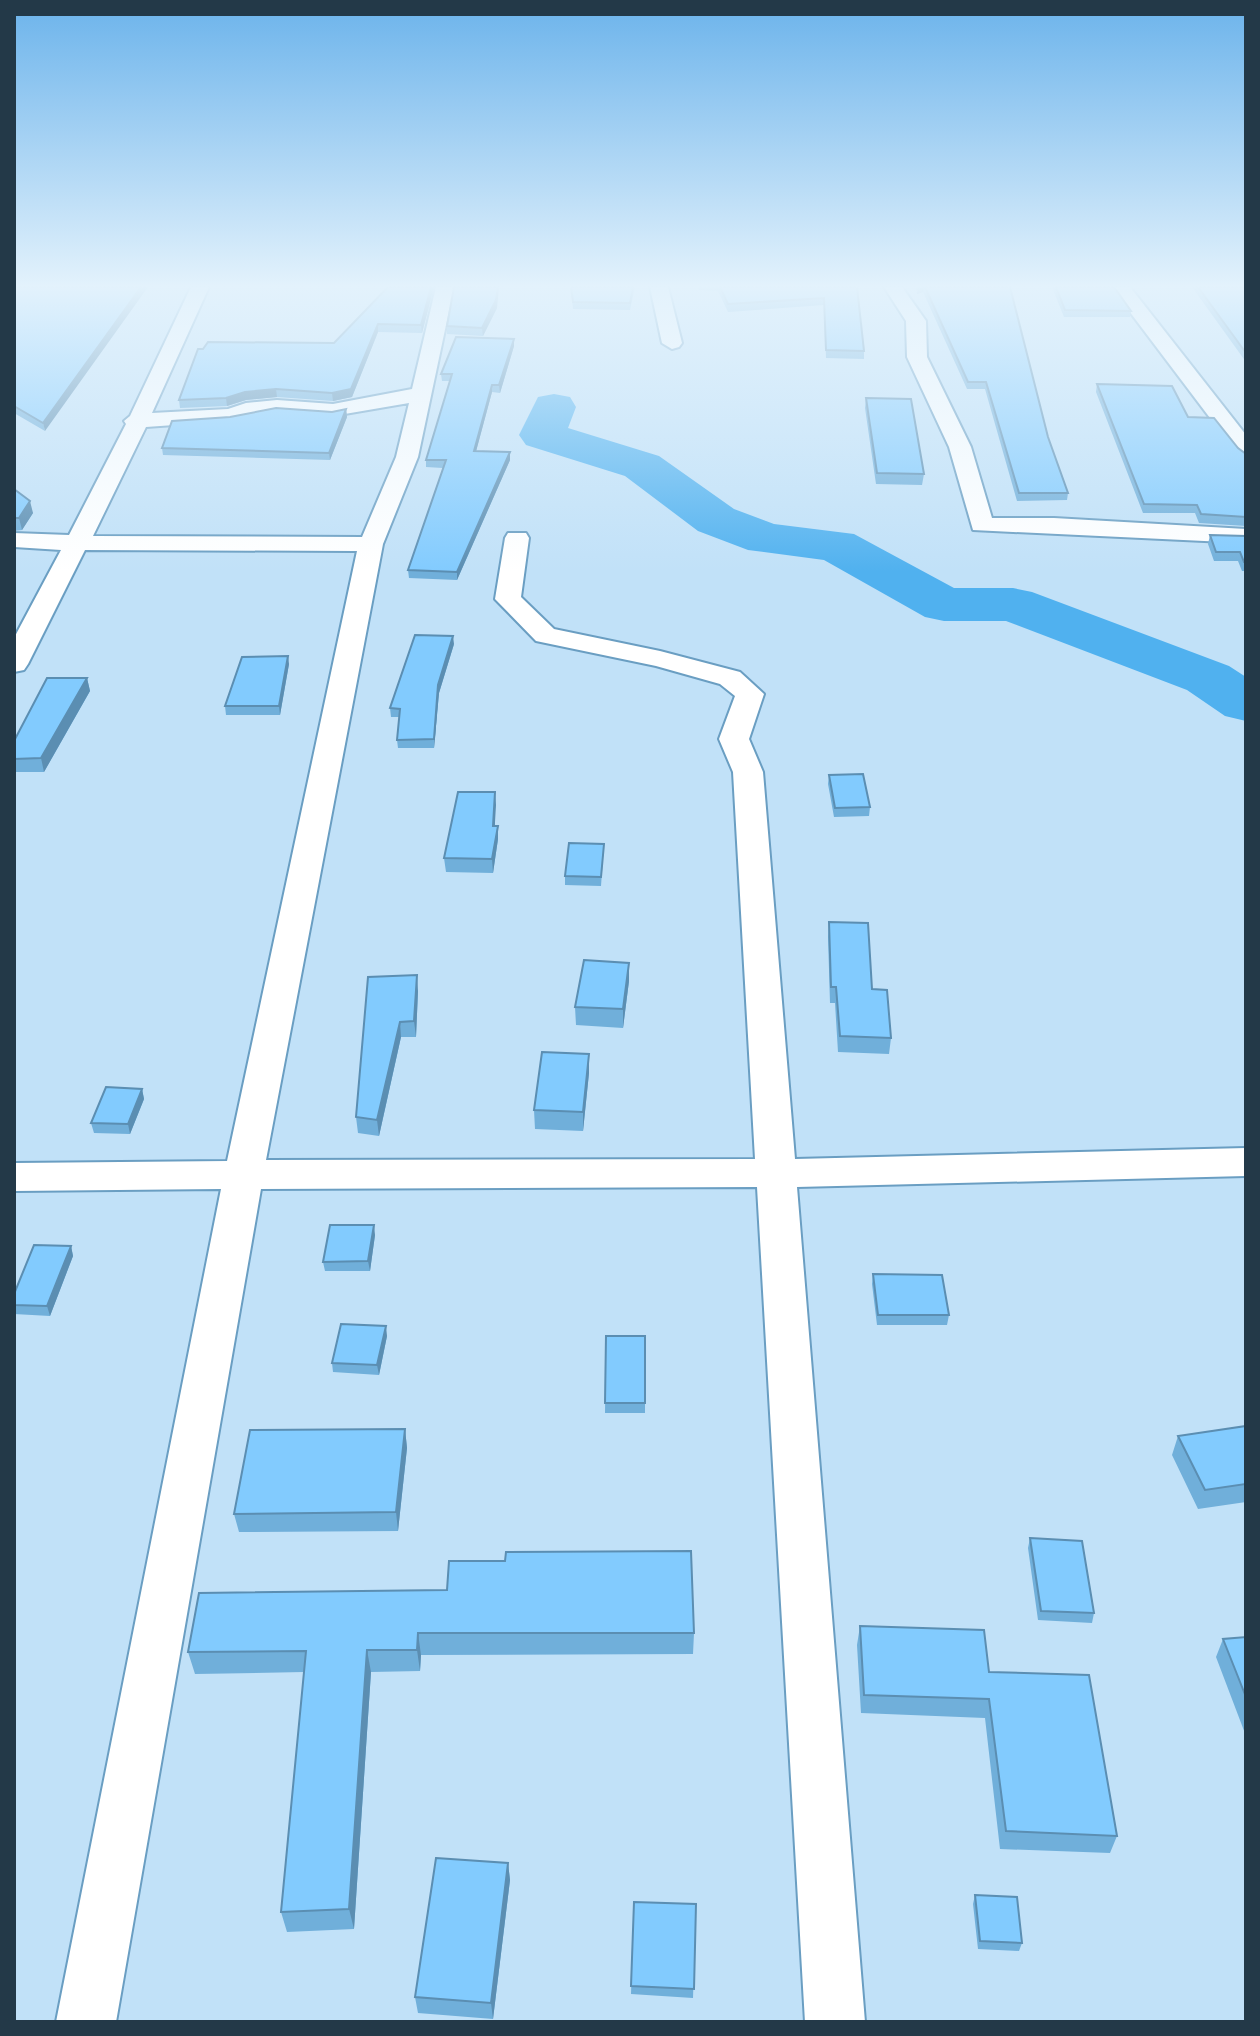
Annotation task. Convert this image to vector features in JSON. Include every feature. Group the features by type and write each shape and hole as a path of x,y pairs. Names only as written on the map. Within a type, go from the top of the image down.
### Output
{"street":[{"path":"14,664 123,454 154,382"},
{"path":"86,2022 244,1173 371,544 407,457 424,382"},
{"path":"929,382 960,447 982,525 1054,525 1246,536"},
{"path":"1193,382 1246,450"},
{"path":"123,454 158,436 177,434 246,409 277,406 333,410 421,394"},
{"path":"135,421 231,415"},
{"path":"517,538 508,599 545,635 660,659 730,678 750,694 734,739 748,772 835,2022"},
{"path":"14,540 371,544"},
{"path":"14,1177 244,1173 774,1173 1246,1162"}],"building":[{"path":"14,382 73,382 43,423 14,406"},
{"path":"186,382 354,382 351,389 332,393 276,389 245,392 226,398 179,400"},
{"path":"450,382 500,382 499,385 492,385 474,451 510,452 457,572 408,570 446,460 426,460"},
{"path":"986,382 1034,382 1048,437 1068,493 1019,493"},
{"path":"1097,384 1172,386 1188,417 1214,418 1246,454 1246,517 1201,514 1197,505 1144,504"},
{"path":"866,398 911,399 924,474 877,473"},
{"path":"276,408 332,412 346,409 329,453 162,448 172,421 230,417"},
{"path":"14,489 30,501 19,518 14,518"},
{"path":"1210,535 1246,536 1246,562 1240,552 1216,552"},
{"path":"415,635 453,636 438,685 434,739 397,740 400,709 390,708"},
{"path":"288,656 279,706 225,706 242,657"},
{"path":"47,678 87,678 41,758 14,759 14,741"},
{"path":"863,774 870,807 835,808 829,775"},
{"path":"458,792 495,792 493,826 498,826 492,859 444,858"},
{"path":"569,843 604,844 601,877 565,876"},
{"path":"829,922 868,923 872,989 887,990 891,1038 840,1036 836,987 831,987"},
{"path":"584,960 629,963 623,1009 575,1007"},
{"path":"417,975 414,1021 400,1022 377,1120 356,1117 368,977"},
{"path":"542,1052 589,1054 583,1112 534,1110"},
{"path":"106,1087 142,1089 128,1124 91,1123"},
{"path":"330,1225 374,1225 368,1261 323,1262"},
{"path":"34,1245 71,1246 47,1306 14,1305 14,1294"},
{"path":"873,1274 942,1275 949,1315 878,1315"},
{"path":"341,1324 386,1326 377,1365 332,1363"},
{"path":"606,1336 645,1336 645,1403 605,1403"},
{"path":"1246,1426 1246,1484 1205,1490 1178,1436"},
{"path":"405,1429 396,1512 234,1514 250,1430"},
{"path":"1030,1538 1082,1541 1094,1613 1041,1611"},
{"path":"691,1551 694,1633 418,1633 417,1650 367,1650 349,1909 281,1912 306,1651 188,1652 199,1593 447,1590 449,1561 505,1561 506,1552"},
{"path":"860,1626 984,1630 989,1672 1089,1675 1117,1836 1006,1831 989,1699 864,1695"},
{"path":"1246,1637 1246,1697 1223,1639"},
{"path":"436,1858 508,1863 491,2003 415,1997"},
{"path":"975,1895 1017,1897 1022,1943 980,1941"},
{"path":"634,1902 696,1904 694,1989 631,1986"}],"waterway":[{"path":"554,407 542,435 642,466 716,520 766,539 836,545 944,605 1013,604 1208,678 1246,703"}]}
